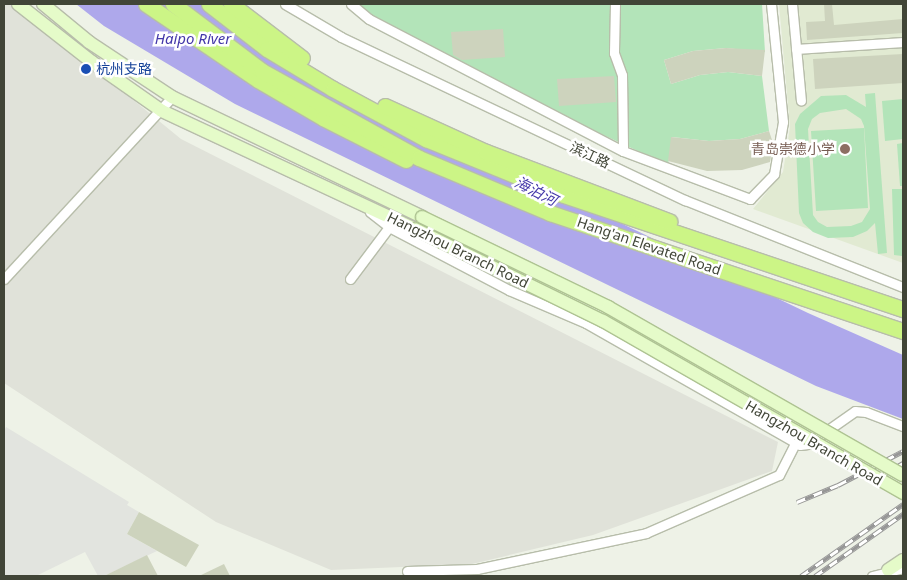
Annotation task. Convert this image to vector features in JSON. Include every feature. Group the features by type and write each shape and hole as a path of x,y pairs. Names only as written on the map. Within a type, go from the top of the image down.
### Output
{"highway":[{"path":"146,4 258,80 382,150 484,193 576,221"},
{"name":"Hang'an Elevated Road","path":"173,4 262,71 419,158 576,221 903,331"},
{"name":"Hang'an Elevated Road","path":"209,4 284,59 426,139 561,194 903,309"},
{"path":"232,4 301,58 415,120 486,152 614,198 776,266"}],"main road":[{"name":"Hangzhou Branch Road","path":"18,4 92,62 162,111 415,229 603,321 903,493"},
{"name":"Hangzhou Branch Road","path":"44,4 89,42 172,97 608,307 903,475"},
{"path":"888,570 903,560"}],"street":[{"name":"滨江路","path":"285,4 341,37 685,200 902,284"},
{"path":"351,4 369,19 623,151 750,200 774,174 783,122 771,4"},
{"path":"615,4 614,53 622,75 623,151"},
{"path":"792,4 801,101"},
{"path":"796,49 903,42"},
{"path":"4,279 162,111 172,97"},
{"path":"356,201 389,227 509,290 586,323 796,442 808,444 844,416 855,411 866,412 903,426"},
{"path":"350,279 389,227"},
{"path":"407,571 477,569 646,533 779,475 796,442"},
{"path":"872,576 888,570 903,568"}],"shaded area":[{"path":"4,4 16,4 181,139 778,442 772,471 593,535 472,564 331,570 216,522 4,383"},
{"name":"青岛崇德小学","path":"779,4 903,4 903,263 753,209 783,172 790,127"},
{"path":"6,427 129,502 127,505 139,512 127,534 157,551 104,576 98,576 85,552 36,576 4,576 4,431"}],"green space":[{"path":"351,4 762,4 765,52 726,48 693,51 664,60 671,84 700,75 728,72 762,76 769,131 740,139 709,141 672,137 668,165 541,106 369,19"},
{"path":"875,93 887,253 878,254 875,223 867,231 853,237 828,238 813,232 803,223 799,213 795,124 800,114 821,96 846,95 866,107 865,94","holes":["846,109 861,119 864,126 870,209 862,222 851,226 827,227 818,222 813,215 808,129 812,119 820,113"]},
{"path":"903,99 903,139 885,141 882,101"},
{"path":"864,128 868,208 816,211 811,131"},
{"path":"903,143 903,186 900,186 897,144"},
{"path":"892,189 903,189 902,256 894,255"}],"water":[{"name":"Haipo River","path":"76,4 204,4 358,97 808,313 903,355 903,419 816,386 235,104 104,26"}],"building":[{"path":"824,4 832,4 834,25 903,19 903,33 807,40 806,22 825,21"},
{"path":"503,29 505,57 462,60 453,55 451,32"},
{"path":"726,48 765,50 762,76 728,72 700,75 671,84 664,60 693,51"},
{"path":"903,54 903,83 815,89 813,59"},
{"path":"614,76 616,102 559,106 557,79"},
{"path":"769,131 773,143 770,162 742,170 707,171 668,161 671,137 709,141 740,139"},
{"path":"139,512 199,545 186,567 127,534"},
{"path":"147,555 158,576 104,576"},
{"path":"224,564 230,576 199,576"}],"railway":[{"path":"797,502 838,485 903,451"},
{"path":"884,474 903,463"},
{"path":"801,576 903,504"},
{"path":"815,576 903,514"}],"place":[{"name":"杭州支路","path":"86,69"},
{"name":"青岛崇德小学","path":"845,149"}],"water label":[{"name":"海泊河","path":"536,191"}]}
